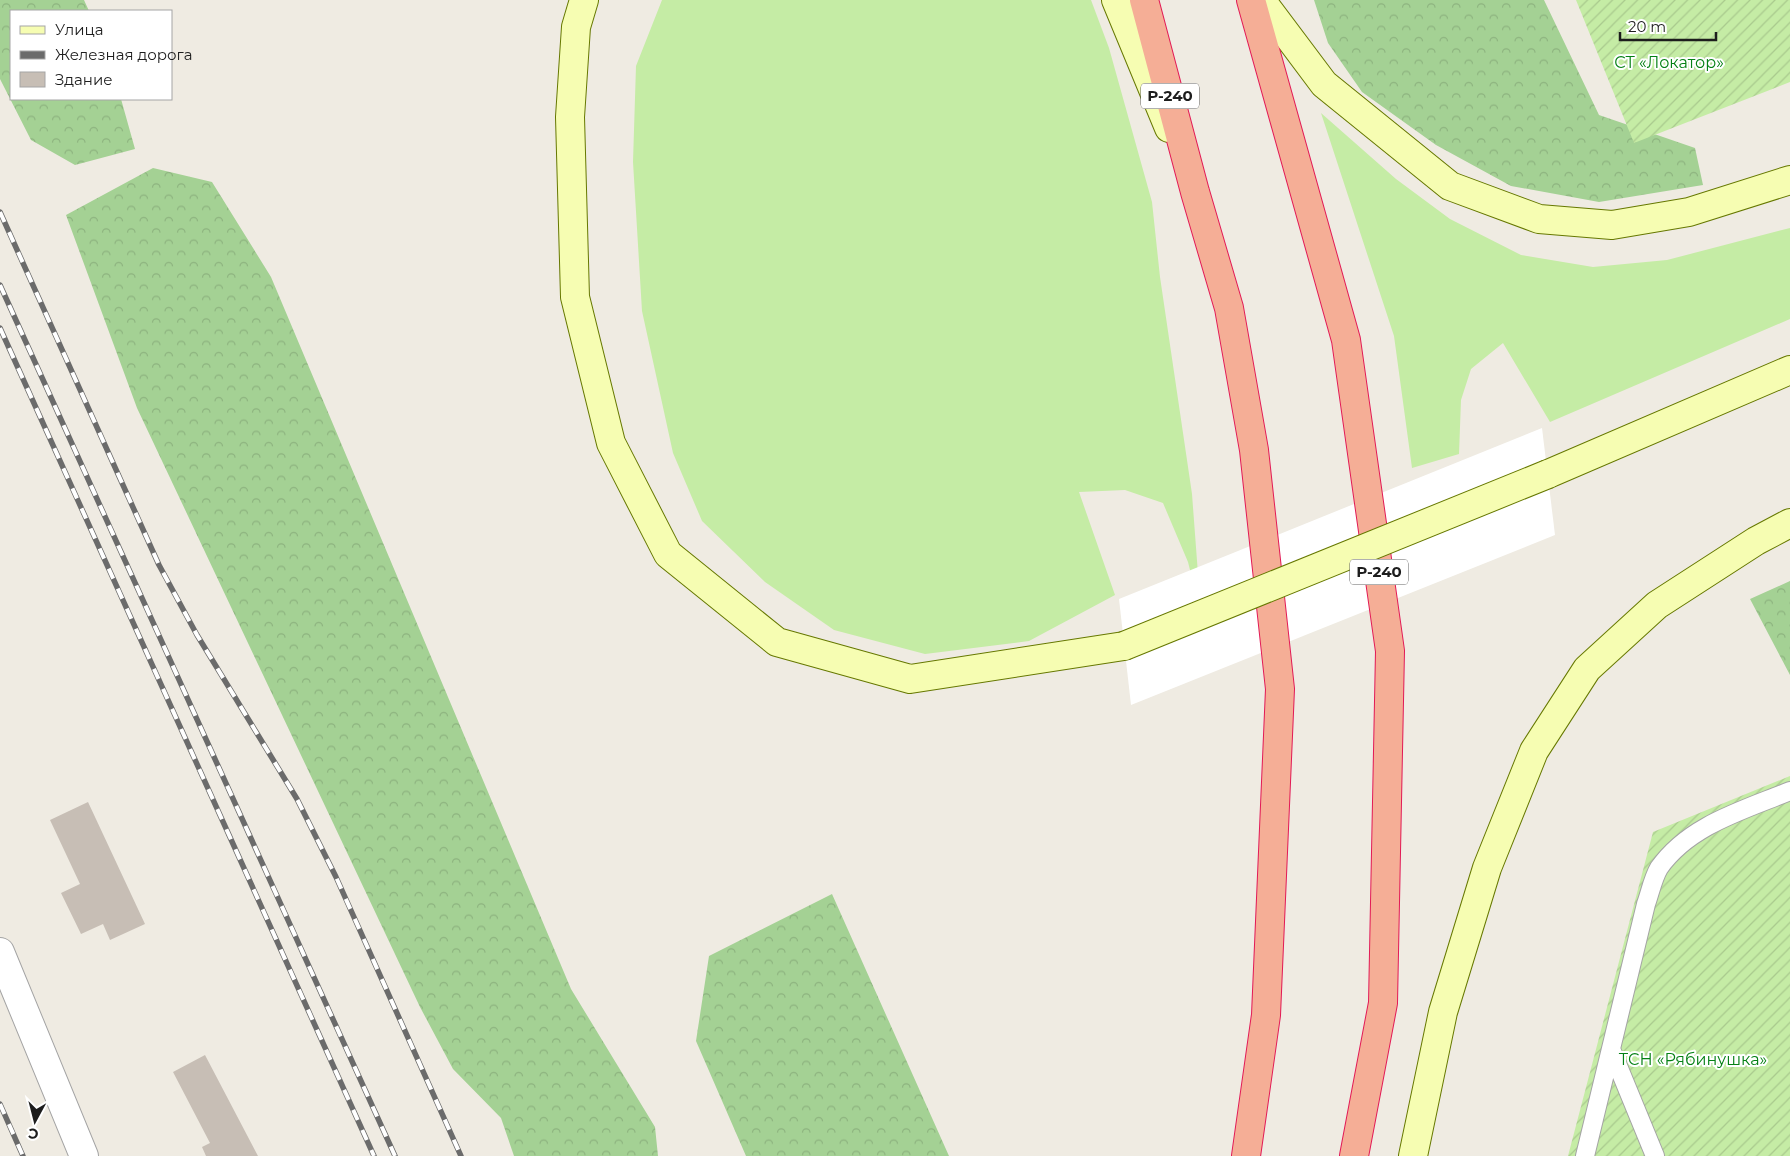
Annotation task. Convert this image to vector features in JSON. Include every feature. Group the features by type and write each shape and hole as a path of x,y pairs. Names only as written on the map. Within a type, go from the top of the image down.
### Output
{"highway":[{"name":"Р-240","path":"1144,0 1195,192 1229,308 1254,450 1280,689 1266,1014 1246,1156"},
{"name":"Р-240","path":"1251,0 1346,340 1390,651 1383,1004 1354,1156"}],"main road":[{"path":"584,0 576,27 570,117 576,297 611,443 668,554 777,642 910,679 1124,646 1548,474 1790,370"},
{"path":"576,27 598,0"},
{"path":"1116,0 1195,192"},
{"path":"1261,0 1324,84 1450,186 1539,219 1612,225 1689,212 1790,180"},
{"path":"1412,1156 1448,994 1487,868 1534,751 1587,669 1657,605 1756,541 1790,523"}],"street":[{"path":"0,952 84,1156"}],"lane":[{"path":"1585,1156 1646,904 1658,870 1681,843 1688,838 1717,822 1790,791"},
{"path":"1611,1049 1655,1156"}],"green space":[{"path":"0,0 84,0 89,10 10,10 10,99 0,79"},
{"path":"662,0 1091,0 1109,48 1152,202 1160,277 1192,494 1198,574 1192,578 1188,562 1163,503 1125,490 1079,492 1115,595 1029,641 925,654 834,630 765,582 702,521 673,453 642,311 633,162 636,66"},
{"path":"1314,0 1544,0 1599,115 1695,148 1703,185 1599,202 1511,186 1436,145 1362,92 1328,43"},
{"name":"СТ «Локатор»","path":"1576,0 1790,0 1790,82 1634,143"},
{"path":"11,100 121,100 135,149 75,165 31,140"},
{"path":"1321,113 1396,179 1450,219 1521,255 1593,267 1667,260 1790,228 1790,319 1550,422 1503,343 1471,369 1461,400 1459,454 1412,468 1394,336"},
{"path":"153,168 212,182 271,277 571,989 655,1127 658,1156 514,1156 501,1118 453,1069 420,1007 137,408 66,215"},
{"path":"1790,581 1790,675 1750,599"},
{"name":"ТСН «Рябинушка»","path":"1790,776 1790,1156 1568,1156 1653,832"},
{"path":"832,894 949,1156 746,1156 696,1041 709,956"}],"pier":[{"path":"1542,428 1555,535 1131,705 1119,599"}],"building":[{"path":"88,802 145,924 110,940 103,924 81,934 61,893 80,884 50,820"},
{"path":"205,1055 258,1156 206,1156 202,1147 210,1143 173,1072"}],"railway":[{"path":"0,212 159,565 197,635 297,799 336,877 461,1156"},
{"path":"0,285 395,1156"},
{"path":"0,328 374,1156"},
{"path":"0,1104 23,1156"}]}
